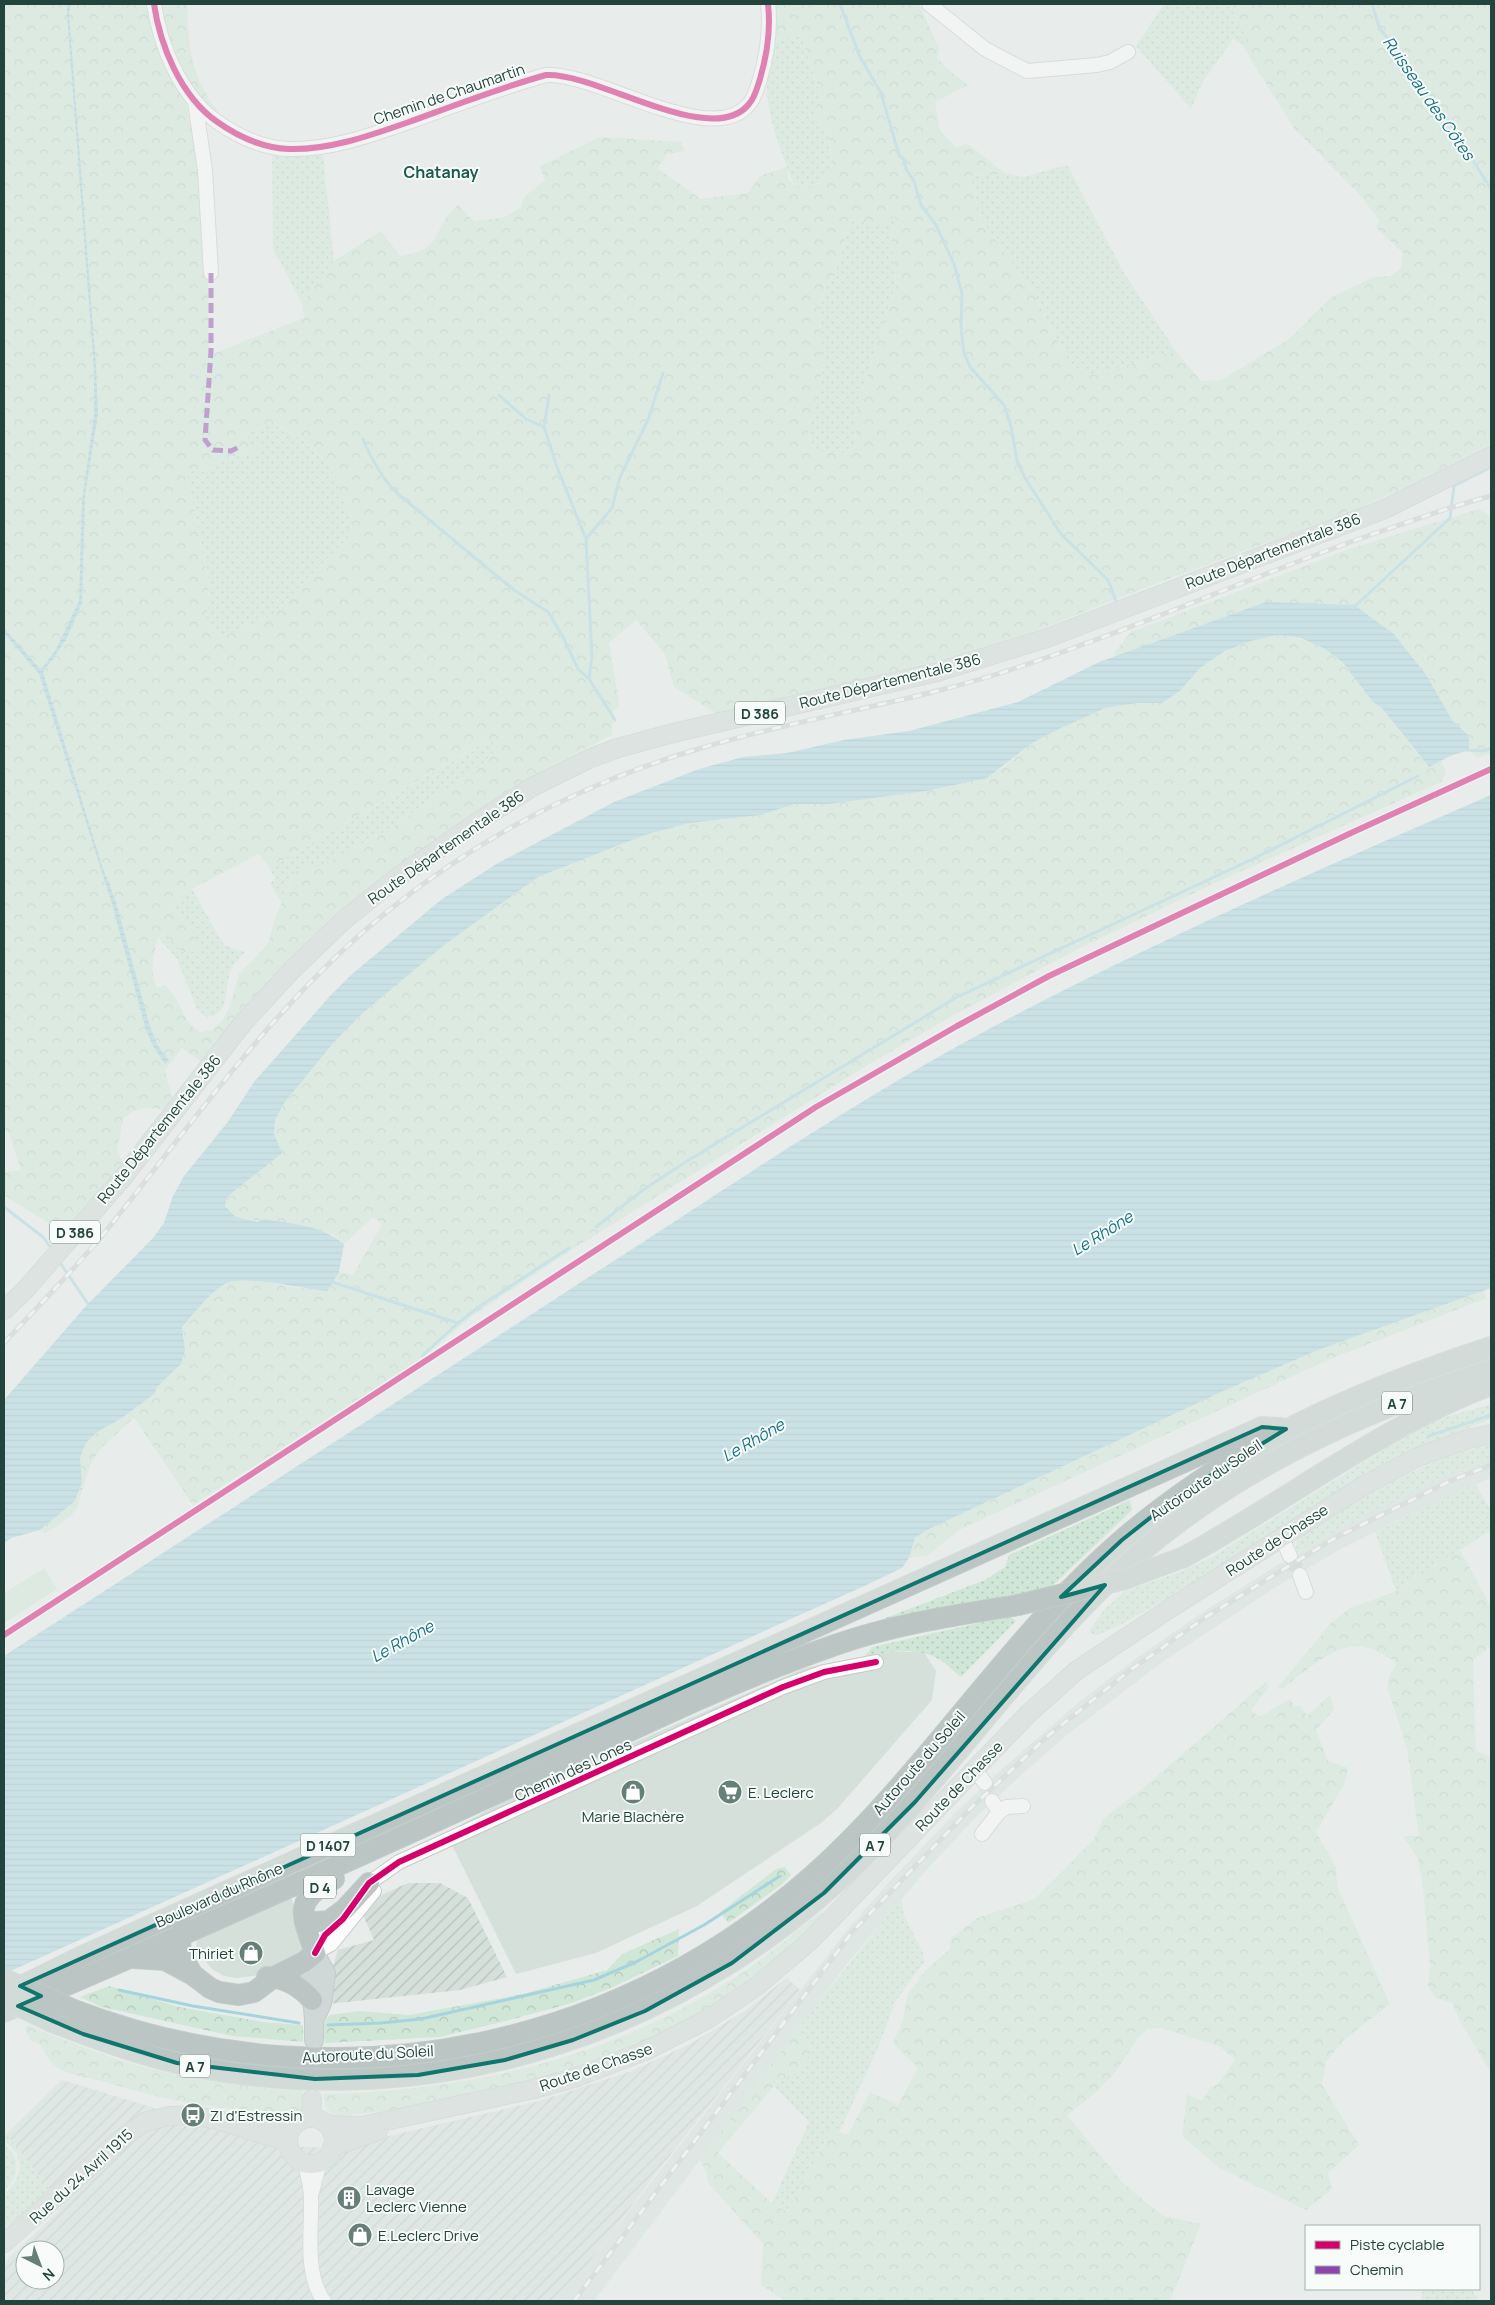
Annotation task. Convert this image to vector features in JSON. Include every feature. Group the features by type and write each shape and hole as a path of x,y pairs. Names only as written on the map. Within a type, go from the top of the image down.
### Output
{"highway":[{"name":"Autoroute du Soleil","path":"4,1979 74,2010 185,2043 284,2058 404,2056 458,2048 500,2040 592,2011 642,1989 697,1960 732,1938 785,1899 817,1872 852,1839 903,1783 1054,1606 1099,1561 1179,1495 1220,1467 1286,1428 1392,1382 1491,1346"},
{"name":"Autoroute du Soleil","path":"4,1999 52,2022 83,2034 162,2058 212,2069 282,2078 362,2079 418,2075 505,2060 574,2040 644,2011 732,1963 799,1915 838,1880 915,1802 986,1716 1084,1606 1141,1552 1184,1517 1247,1475 1306,1442 1400,1402 1491,1370"},
{"name":"Boulevard du Rhône","path":"4,2012 180,1937 767,1671 836,1644 946,1617 1018,1605 1126,1579 1184,1558 1246,1522 1372,1442 1444,1405 1491,1385"},
{"name":"Boulevard du Rhône","path":"4,1994 88,1954 1262,1427 1286,1428"},
{"path":"192,1975 180,1952 180,1937 183,1926 197,1917 385,1833 493,1772"},
{"name":"D 4","path":"315,1953 303,1911 306,1899 314,1890 368,1861 382,1846"},
{"path":"305,1923 329,1921 377,1877"},
{"path":"4,1994 86,1965 158,1931 168,1931 180,1937 188,1944 194,1956 207,1972 216,1977 233,1983 241,1983 267,1976 274,1977 296,1986 313,2010"},
{"path":"129,1958 165,1960 192,1975 210,1988 219,1992 239,1995 254,1992 274,1977 304,1962 315,1953"}],"main road":[{"name":"Route Départementale 386","path":"4,1310 26,1289 122,1180 244,1023 292,970 344,920 395,879 491,812 534,786 591,758 618,748 937,672 1047,638 1384,509 1491,456"},
{"name":"Route de Chasse","path":"311,2123 362,2126 423,2114 577,2077 645,2051 708,2019 757,1986 810,1941 980,1777 1027,1714 1076,1671 1169,1609 1363,1486 1418,1458 1491,1434"},
{"name":"D 4","path":"314,2040 313,2010 322,2003 326,1974 315,1953"},
{"path":"311,2123 312,2098"},
{"name":"Route de Chasse","path":"332,2147 423,2114"},
{"name":"Rue du 24 Avril 1915","path":"4,2242 135,2128 146,2122 169,2116 193,2116 221,2120 311,2123"},
{"name":"Rue du 24 Avril 1915","path":"221,2120 288,2142"},
{"path":"311,2123 333,2138 328,2156 313,2162 292,2154 288,2142 289,2133 311,2123"}],"street":[{"name":"Chemin de Chaumartin","path":"154,4 173,66 188,95 205,114 245,138 267,146 288,149 310,149 338,144 374,134 546,75 559,74 584,80 675,113 699,119 720,119 737,114 749,105 756,93 769,39 768,4"},
{"path":"929,4 984,49 1028,70 1097,65 1110,62 1128,52"},
{"path":"195,102 205,170 211,273"},
{"path":"1282,1538 1290,1556"},
{"path":"1300,1575 1306,1592"},
{"name":"Chemin des Lones","path":"315,1953 325,1935 343,1919 377,1877 398,1862 783,1687 824,1672 876,1662"},
{"path":"982,1834 995,1806 1007,1808 1023,1806"},
{"name":"Chemin des Lones","path":"315,1953 331,1944 379,1884 377,1877"},
{"path":"313,2162 311,2195 314,2281 324,2301"}],"highlighted area":[{"path":"1262,1427 1286,1429 1179,1495 1122,1540 1061,1597 1105,1585 915,1802 824,1893 732,1963 645,2011 573,2040 505,2060 418,2075 315,2079 177,2063 83,2034 18,2006 41,1996 20,1986"}],"shaded area":[{"path":"1491,1458 1491,1478 1339,1550 1273,1589 1165,1660 1067,1735 1019,1777 979,1814 928,1868 850,1960 594,2301 559,2301 848,1929 891,1880 958,1810 1002,1769 1079,1702 1135,1659 1203,1612 1276,1566 1356,1520 1426,1484"},
{"path":"887,1652 924,1652 936,1671 932,1700 837,1809 821,1823 697,1906 596,1953 516,1974 446,1833 525,1790 805,1668"},
{"path":"408,1883 440,1883 468,1898 507,1977 460,1990 328,2004 332,1969 338,1950 374,1940 363,1915 375,1898"},
{"path":"291,1897 307,1944 298,1957 254,1976 235,1978 224,1976 212,1969 196,1950 197,1938"},
{"path":"787,1978 800,1990 657,2172 560,2301 4,2301 4,2262 15,2252 15,2290 65,2290 65,2240 28,2240 59,2211 51,2191 6,2134 62,2080 279,2146 337,2148 539,2101 629,2072 690,2044 743,2012"}],"green space":[{"path":"4,4 187,4 190,48 196,72 217,111 213,116 192,96 186,104 195,146 208,276 209,355 304,318 302,303 334,261 381,231 400,256 425,249 436,236 450,213 458,205 473,221 502,218 520,208 525,196 545,181 540,166 600,137 681,142 685,151 667,154 657,168 701,199 748,193 760,176 787,167 789,180 799,189 821,183 832,165 828,131 812,116 821,96 801,36 774,39 771,4 919,4 940,51 937,57 944,66 968,85 935,102 940,131 957,148 967,143 1006,174 970,176 981,220 1032,290 1065,356 1077,370 1093,375 1176,351 1201,381 1221,380 1289,339 1330,298 1374,277 1391,276 1401,268 1403,253 1376,228 1379,220 1359,194 1294,128 1242,45 1248,36 1228,4 1491,4 1491,444 1411,485 1350,512 1147,587 1043,628 940,661 717,714 674,687 665,654 636,620 609,643 620,706 614,710 612,735 553,765 489,802 386,877 292,957 234,1021 204,1064 182,1048 165,1070 173,1102 165,1110 142,1109 133,1112 123,1119 117,1151 125,1166 64,1233 4,1195 4,1172 21,1170 9,1134 4,1128","holes":["894,217 898,221 891,234 896,284 859,402 854,448 848,453 819,452 811,443 808,432 823,368 819,317 825,287 834,277 851,220 864,222 872,230","275,423 305,442 330,466 353,521 349,537 270,617 227,635 213,633 207,620 209,585 186,471 194,467 204,472 230,457 256,453 259,447 247,444 248,433","489,739 498,747 483,764 391,828 318,867 306,865 294,873 275,918 268,944 239,974 229,1009 221,1022 211,1030 200,1032 189,1023 170,990 164,985 157,988 153,969 158,937 166,934 182,952 203,952 191,928 175,909 182,894 259,854 269,868"]},
{"path":"1164,4 1228,4 1248,36 1242,45 1233,39 1202,83 1191,109 1136,46"},
{"path":"801,36 821,96 813,116 828,131 832,165 821,183 799,189 793,182 774,131 768,101 767,81 768,65 774,39"},
{"path":"272,154 295,156 323,155 334,261 302,303 273,249"},
{"path":"1067,165 1124,273 1176,351 1092,375 1077,370 1065,356 1032,290 981,220 970,176 1006,174 1024,177"},
{"path":"893,217 899,221 891,234 896,284 859,402 854,448 848,453 818,452 811,442 808,432 823,368 819,317 825,287 834,277 851,220 864,222"},
{"path":"274,423 305,442 330,466 353,521 349,537 270,617 227,635 213,633 207,620 209,585 186,470 194,467 204,472 230,457 256,453 247,444 248,433"},
{"path":"1479,509 1491,518 1491,753 1477,758 1469,750 1469,736 1452,720 1427,676 1394,634 1354,605 1266,602 1116,656 1115,652 1131,632 1352,548"},
{"path":"1279,635 1312,643 1338,659 1370,698 1382,708 1428,767 1441,761 1446,773 1441,782 1213,884 1078,949 952,1016 871,1063 573,1249 473,1315 423,1358 193,1505 134,1418 100,1449 90,1465 77,1508 71,1516 45,1534 40,1530 75,1501 82,1482 80,1458 85,1444 97,1432 122,1418 154,1394 157,1387 181,1364 184,1335 182,1327 204,1302 223,1285 243,1280 302,1288 315,1287 328,1283 339,1272 353,1275 382,1224 373,1217 344,1244 333,1234 236,1217 225,1206 227,1197 260,1171 278,1148 274,1134 275,1120 284,1103 335,1041 364,1012 443,946 538,877 645,835 689,823 761,815 794,804 829,804 926,791 1001,769 1032,743 1105,708 1137,703 1163,703 1180,691 1200,668 1225,651 1251,641"},
{"path":"490,739 498,747 483,764 391,828 318,867 302,868 297,871 290,881 282,903 270,883 275,878 269,868"},
{"path":"192,889 224,945 245,952 236,962 229,975 224,1005 215,1015 207,1017 197,1009 177,959 158,937 191,928 175,909 182,894"},
{"path":"1483,1291 1487,1298 1330,1359 959,1530 927,1556 909,1558 915,1538 927,1530 1221,1392 1318,1350"},
{"path":"1491,1404 1491,1419 1404,1453 1214,1572 1122,1624 1097,1635 1093,1635 1090,1630 1104,1610 1125,1591 1182,1571 1212,1557 1415,1430 1446,1417"},
{"path":"1491,1444 1491,1458 1465,1468 1366,1515 1294,1555 1298,1536 1367,1495 1439,1460"},
{"path":"1475,1484 1491,1510 1491,1530 1396,1591 1375,1532"},
{"path":"1130,1500 1132,1510 1048,1590 882,1626 880,1620 985,1580 1005,1567 1009,1555"},
{"path":"1460,1550 1491,1607 1491,1646 1473,1660 1476,1751 1491,1757 1491,2073 1460,2021 1452,2003 1436,1998 1428,1986 1430,1967 1423,1887 1418,1859 1403,1836 1419,1836 1407,1748 1388,1690 1388,1679 1397,1663 1379,1652 1368,1648 1348,1647 1328,1655 1282,1689 1278,1687 1331,1623 1349,1609 1396,1591"},
{"path":"44,1568 57,1589 4,1623 4,1593"},
{"path":"1010,1616 1016,1621 961,1677 940,1660 922,1653 902,1651 864,1657 872,1647"},
{"path":"1266,1682 1269,1687 1251,1710 1259,1717 1290,1699 1294,1706 1300,1706 1307,1716 1330,1695 1334,1709 1316,1730 1328,1761 1348,1768 1345,1783 1316,1832 1336,1867 1337,1886 1390,2004 1345,2039 1326,2062 1322,2084 1359,2145 1328,2173 1332,2189 1306,2210 1219,2168 1182,2136 1187,2094 1202,2101 1211,2087 1217,2085 1235,2060 1219,2046 1160,2028 1148,2029 1138,2038 1114,2074 1095,2093 1067,2115 1123,2183 1163,2216 1201,2224 1170,2301 786,2301 761,2285 763,2244 708,2183 706,2171 700,2160 798,2028 813,2049 800,2069 774,2086 718,2153 772,2203 787,2212 831,2131 848,2135 870,2092 898,2105 918,2068 893,2043 902,2022 908,1994 927,1969 950,1949 951,1938 977,1918 1035,1899 1094,1839 1103,1819 1143,1788"},
{"path":"785,1867 791,1875 781,1885 728,1923 720,1912 776,1869"},
{"path":"901,1899 904,1915 923,1953 924,1962 895,2002 880,2043 839,2133 831,2131 787,2212 772,2203 809,2122 774,2086 800,2069 813,2049 798,2028"},
{"path":"824,1909 814,1928 736,1993 677,2028 583,2068 491,2092 395,2110 333,2117 325,2105 323,2094 428,2086 479,2078 529,2067 578,2053 627,2034 674,2012 721,1986 774,1949"},
{"path":"679,1929 678,1956 613,1987 572,2003 440,2037 325,2043 322,2024 330,2015 359,2011 409,2015 523,1994 607,1970 622,1954"},
{"path":"109,1986 179,2007 263,2022 303,2025 303,2042 232,2036 102,2007 80,1997"},
{"path":"27,2025 94,2051 146,2068 215,2082 303,2091 303,2110 258,2111 213,2107 147,2094 76,2075 53,2064 39,2043 31,2041 25,2029"},
{"path":"4,2131 51,2191 4,2228 4,2194 15,2181 18,2174 19,2160 16,2153 4,2141"},
{"path":"4,2145 14,2155 16,2167 13,2180 4,2191"},
{"path":"1423,2290 1472,2290 1479,2301 1421,2301"}],"water":[{"path":"71,4 69,13 98,414 85,495 82,603 66,640 43,672 102,866 116,902 150,1027 158,1046 169,1060 165,1064 154,1048 146,1030 112,904 39,674 4,633 4,628 41,670 56,649 79,601 82,501 94,415 94,370 67,15 67,5"},
{"path":"1266,602 1354,605 1394,634 1427,676 1452,720 1469,736 1469,750 1450,756 1429,767 1382,708 1373,702 1343,663 1325,649 1301,638 1278,635 1251,641 1225,651 1200,668 1180,691 1162,703 1137,703 1105,708 1061,728 1032,743 987,778 926,791 829,804 794,804 761,815 689,823 645,835 538,877 443,946 364,1012 335,1041 284,1103 275,1120 274,1134 282,1153 227,1197 225,1206 236,1217 258,1222 264,1219 306,1226 326,1233 344,1244 339,1272 327,1291 250,1281 230,1282 217,1289 182,1327 185,1350 181,1364 157,1387 154,1394 122,1418 97,1432 85,1444 80,1458 82,1482 75,1501 40,1530 11,1538 4,1543 4,1400 85,1307 153,1238 164,1223 173,1196 184,1176 227,1123 254,1082 351,975 442,899 498,863 614,802 699,769 743,757 787,753 844,740 909,731 1018,702 1099,662"},
{"name":"Le Rhône","path":"1491,795 1491,1288 1318,1350 1221,1392 927,1530 915,1538 909,1558 902,1568 873,1582 4,1974 4,1656 788,1148 938,1057 1050,997 1175,936 1301,878"}],"waterway":[{"path":"840,4 859,55 881,93 899,155 905,161 906,169 914,181 921,205 936,225 954,264 962,293 961,328 964,353 970,367 1004,405 1011,426 1017,461 1025,478 1061,534 1108,580 1116,601"},
{"name":"Ruisseau des Côtes","path":"1372,4 1379,27 1445,116 1491,189"},
{"path":"615,720 589,679 592,657 586,539 612,508 620,477 648,420 663,373"},
{"path":"499,395 526,419 544,427"},
{"path":"549,395 544,427 557,467 586,539"},
{"path":"363,439 378,468 398,494 514,590 548,612 562,635 578,669 589,679"},
{"name":"Ruisseau des Côtes","path":"1353,608 1450,518 1454,486 1491,467"},
{"path":"1466,750 1484,751 1491,748"},
{"path":"596,1227 643,1190 684,1163 957,997 1257,857 1418,776"},
{"path":"4,1207 43,1237 53,1251"},
{"path":"422,1356 480,1306 569,1248"},
{"path":"59,1261 90,1307"},
{"path":"332,1282 458,1323"},
{"path":"1429,1436 1491,1415"},
{"path":"328,2025 421,2019 594,1980 636,1962 704,1925 780,1876"},
{"path":"119,1990 193,2006 299,2023"}],"tunnel":[{"path":"1290,1556 1300,1575"}],"railway":[{"path":"4,1343 69,1274 106,1231 240,1061 313,980 352,942 393,907 427,881 500,834 576,795 616,777 657,762 738,738 937,691 1016,668 1106,636 1328,550 1461,504 1491,496"},
{"path":"574,2301 853,1931 972,1807 1049,1735 1129,1671 1206,1617 1269,1578 1335,1538 1450,1481 1491,1465"}],"marked path":[{"path":"211,273 211,351 205,440 213,450 231,451 241,446"}],"cycle path":[{"path":"154,4 161,36 174,69 192,98 204,111 216,121 241,136 260,144 289,149 334,145 363,137 493,91 546,75 568,77 682,114 709,118 732,116 749,104 758,86 768,42 768,4"},
{"path":"4,1635 816,1107 957,1026 1049,976 1491,769"},
{"path":"315,1953 325,1935 343,1919 369,1883 399,1862 783,1687 824,1672 876,1662"}],"place":[{"name":"Marie Blachère","path":"633,1792"},
{"name":"E. Leclerc","path":"730,1792"},
{"name":"Thiriet","path":"251,1953"},
{"name":"ZI d'Estressin","path":"193,2115"},
{"name":"Lavage Leclerc Vienne","path":"349,2198"},
{"name":"E.Leclerc Drive","path":"360,2235"}],"district":[{"name":"Chatanay","path":"441,172"}]}
